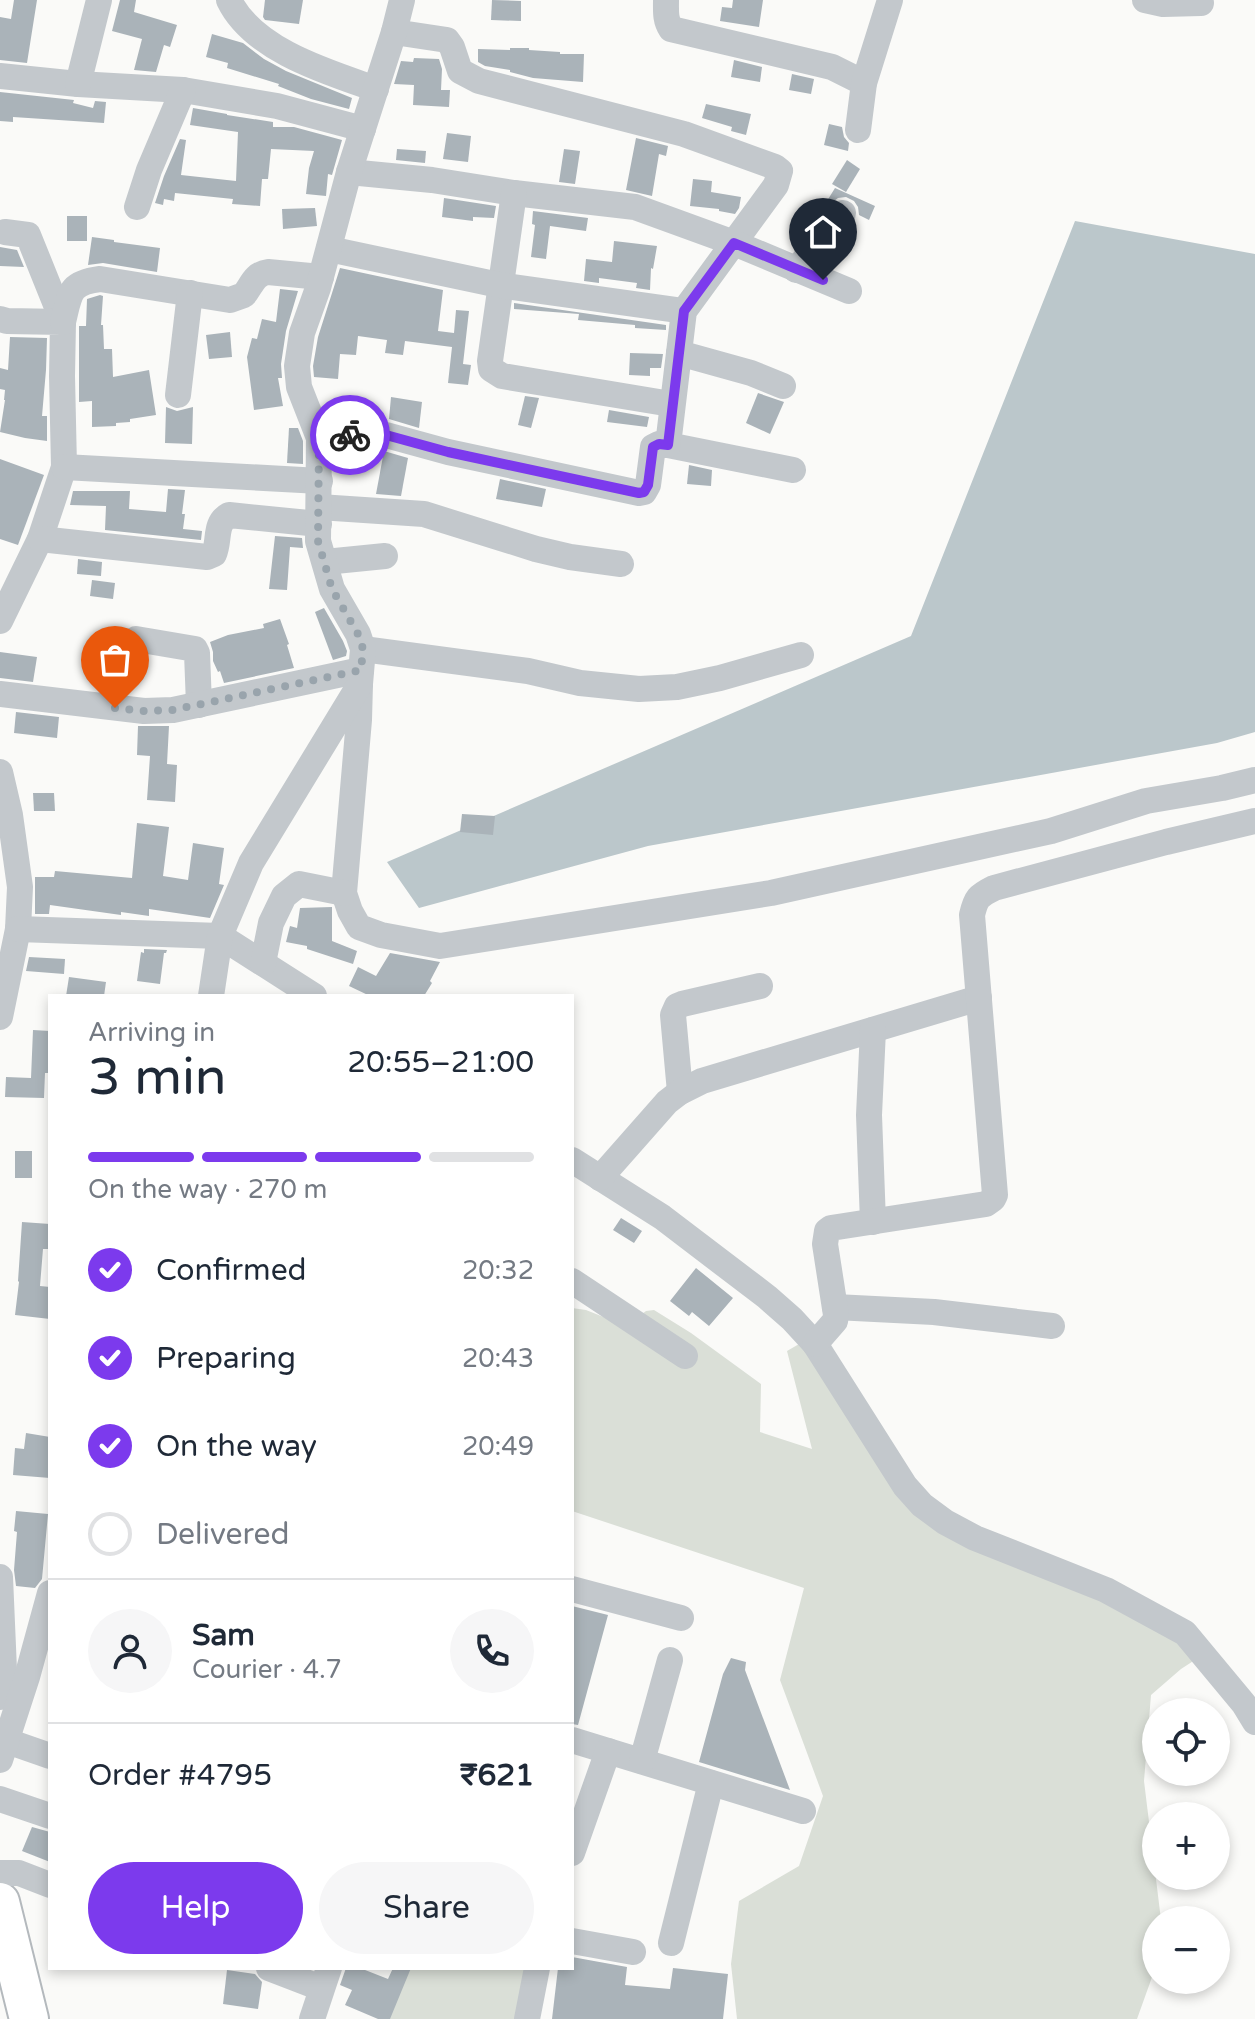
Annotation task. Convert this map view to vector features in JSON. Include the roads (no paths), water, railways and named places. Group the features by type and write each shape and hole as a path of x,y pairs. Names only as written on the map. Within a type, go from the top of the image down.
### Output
{"highway":[{"path":"0,1902 29,2019"},
{"path":"0,1992 7,2019"}],"street":[{"path":"78,84 99,0"},
{"path":"229,0 233,9 270,45 328,73 376,89"},
{"path":"402,0 302,333 297,366 299,387 319,438 318,541 332,589 358,634 361,668 344,893 359,927 381,935 440,946 771,893 1051,831 1146,801 1255,780"},
{"path":"666,0 667,23 671,29 832,67 864,83"},
{"path":"858,130 864,83 890,0"},
{"path":"1145,0 1163,4 1201,3"},
{"path":"394,32 447,40 460,71 479,81 684,134 780,171 776,185 684,311 668,445"},
{"path":"0,76 183,90 277,106 363,129"},
{"path":"137,207 183,90"},
{"path":"349,172 635,207 734,243 849,291"},
{"path":"514,193 499,285 491,369 502,376 671,404"},
{"path":"796,270 843,213"},
{"path":"5,232 28,235 63,322"},
{"path":"329,249 499,285 684,311"},
{"path":"0,621 40,539 64,467 63,322 71,291 82,282 100,279 230,300 244,295 251,282 261,273 321,277"},
{"path":"178,395 190,293"},
{"path":"0,319 63,322"},
{"path":"679,353 751,373 783,386"},
{"path":"319,438 386,435 448,452 639,493 646,490 653,447 659,444 793,470"},
{"path":"64,467 320,481"},
{"path":"40,539 207,557 214,554 219,524 229,515 424,514 536,549 621,564"},
{"path":"325,562 385,556"},
{"path":"136,639 195,649 199,705"},
{"path":"0,694 144,711 173,710 361,668 528,671 580,683 639,689 677,687 720,678 801,655"},
{"path":"211,994 220,936 251,863 361,668"},
{"path":"0,772 10,815 10,886 18,929 0,1017"},
{"path":"815,1344 835,1321 825,1244 827,1231 986,1204 995,1195 972,915 980,895 994,888 1255,821"},
{"path":"263,963 271,923 284,896 299,884 344,893"},
{"path":"18,929 220,936 311,994"},
{"path":"680,1092 675,1009 682,1004 760,986"},
{"path":"600,1178 667,1102 702,1081 979,998"},
{"path":"873,1030 869,1101 873,1222"},
{"path":"574,1161 662,1217 792,1319 815,1344 898,1475 922,1505 975,1538 1106,1590 1185,1633 1244,1704 1255,1722"},
{"path":"574,1282 685,1356"},
{"path":"835,1307 934,1312 1052,1326"},
{"path":"0,1577 4,1670 0,1697"},
{"path":"574,1590 681,1618"},
{"path":"48,1609 39,1680 4,1750 48,1756"},
{"path":"642,1761 670,1660"},
{"path":"574,1741 803,1811"},
{"path":"574,1847 608,1751"},
{"path":"671,1943 711,1783"},
{"path":"0,1799 48,1815"},
{"path":"0,1873 19,1873 48,1884"},
{"path":"574,1941 633,1952"},
{"path":"280,1970 325,1978 312,2019"},
{"path":"527,2019 537,1970"}]}
